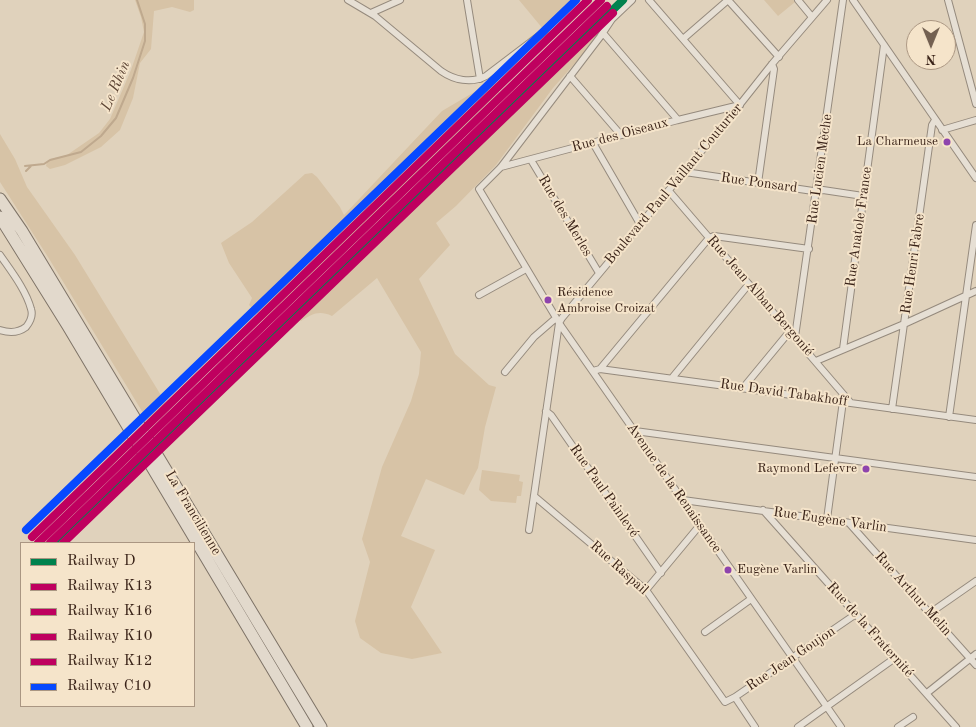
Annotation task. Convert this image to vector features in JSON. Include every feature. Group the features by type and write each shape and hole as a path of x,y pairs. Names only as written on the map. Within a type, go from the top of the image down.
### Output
{"highway":[{"name":"La Francilienne","path":"0,198 27,239 321,727"},
{"name":"La Francilienne","path":"0,217 68,326 307,727"},
{"path":"310,708 326,727"}],"street":[{"path":"348,0 371,13 449,77 465,80 480,80 586,0"},
{"path":"371,13 400,0"},
{"path":"467,0 480,80"},
{"path":"500,167 612,20 632,0"},
{"path":"649,0 740,105"},
{"path":"683,38 728,0 779,57"},
{"path":"798,0 812,16"},
{"name":"Boulevard Paul Vaillant Couturier","path":"505,372 534,337 558,321 685,172 772,64 827,0"},
{"name":"Rue Lucien Mèche","path":"793,334 809,249 844,0"},
{"path":"853,0 976,178"},
{"path":"948,0 976,104"},
{"path":"603,33 678,120"},
{"name":"Rue Anatole France","path":"843,349 884,46"},
{"path":"758,183 774,69 772,64"},
{"path":"570,76 621,135"},
{"name":"Rue des Oiseaux","path":"500,167 740,105"},
{"name":"Rue Henri Fabre","path":"892,408 932,125 935,120"},
{"path":"942,130 976,120"},
{"path":"593,142 640,224"},
{"name":"Rue des Merles","path":"531,160 599,273"},
{"name":"Avenue de la Renaissance","path":"500,167 479,189 526,269 558,321 841,727"},
{"name":"Rue Ponsard","path":"685,172 863,196"},
{"name":"Rue Jean Alban Bergonié","path":"669,191 816,361 846,402"},
{"path":"949,417 976,225"},
{"path":"600,369 709,238 714,236 809,249"},
{"path":"0,254 21,288 32,310 32,315 30,322 25,328 17,332 0,330"},
{"path":"479,295 526,269"},
{"path":"672,378 749,284"},
{"path":"816,361 976,291"},
{"path":"529,530 558,321"},
{"path":"743,388 793,334"},
{"name":"Rue David Tabakhoff","path":"593,371 600,369 672,378 976,420"},
{"path":"827,519 846,402"},
{"name":"Rue Paul Painlevé","path":"546,411 551,415 661,573"},
{"path":"635,431 976,477"},
{"name":"Rue Raspail","path":"534,496 646,590 725,702"},
{"name":"Rue Eugène Varlin","path":"683,500 976,540"},
{"name":"Rue de la Fraternité","path":"763,510 956,727"},
{"name":"Rue Arthur Melin","path":"849,523 930,613 973,656 976,665"},
{"path":"646,590 700,525"},
{"path":"930,613 976,581"},
{"path":"706,632 751,599"},
{"name":"Rue Jean Goujon","path":"725,702 792,657 798,655 856,614"},
{"path":"927,693 973,656"},
{"path":"798,727 895,658"},
{"path":"735,697 755,727"},
{"path":"898,727 913,717"}],"shaded area":[{"path":"135,0 194,0 194,10 190,12 172,7 154,11 151,49 140,63 133,98 120,130 101,147 65,165 50,169 46,166 47,162 51,159 67,155 99,133 110,119 131,70 144,32"},
{"path":"519,0 583,0 543,29"},
{"path":"764,0 793,0 795,2 778,16"},
{"path":"595,32 600,33 600,35 553,88 496,165 456,206 436,223 450,245 419,279 455,354 489,385 496,387 485,427 478,468 464,495 426,479 401,536 435,550 411,607 442,653 412,659 381,653 360,638 355,621 370,562 362,539 382,467 411,401 419,374 421,352 377,278 332,316 323,313 316,314 301,321 293,314"},
{"path":"493,81 499,86 499,93 464,129 264,320 249,305 252,298 229,263 221,243 252,222 305,174 312,173 317,177 344,215 442,111"},
{"path":"0,134 15,159 27,187 75,255 170,410 151,426 0,182"},
{"path":"482,470 520,475 519,481 523,482 521,496 517,496 516,503 491,501 479,490"}],"waterway":[{"name":"Le Rhin","path":"25,166 44,164 50,160 81,152 101,136 116,118 133,78 145,41 145,24 137,0"},
{"name":"Le Rhin","path":"26,171 31,166"}],"rail line":[{"name":"C10","path":"26,530 576,0"},
{"name":"K10","path":"32,537 588,0"},
{"name":"K13","path":"39,542 601,0"},
{"name":"D","path":"53,542 402,206 546,74 623,0"},
{"name":"K16","path":"51,542 607,6"},
{"name":"K12","path":"64,542 613,13"}],"place":[{"name":"La Charmeuse","path":"947,142"},
{"name":"Résidence Ambroise Croizat","path":"548,300"},
{"name":"Raymond Lefevre","path":"866,469"},
{"name":"Eugène Varlin","path":"728,570"}]}
